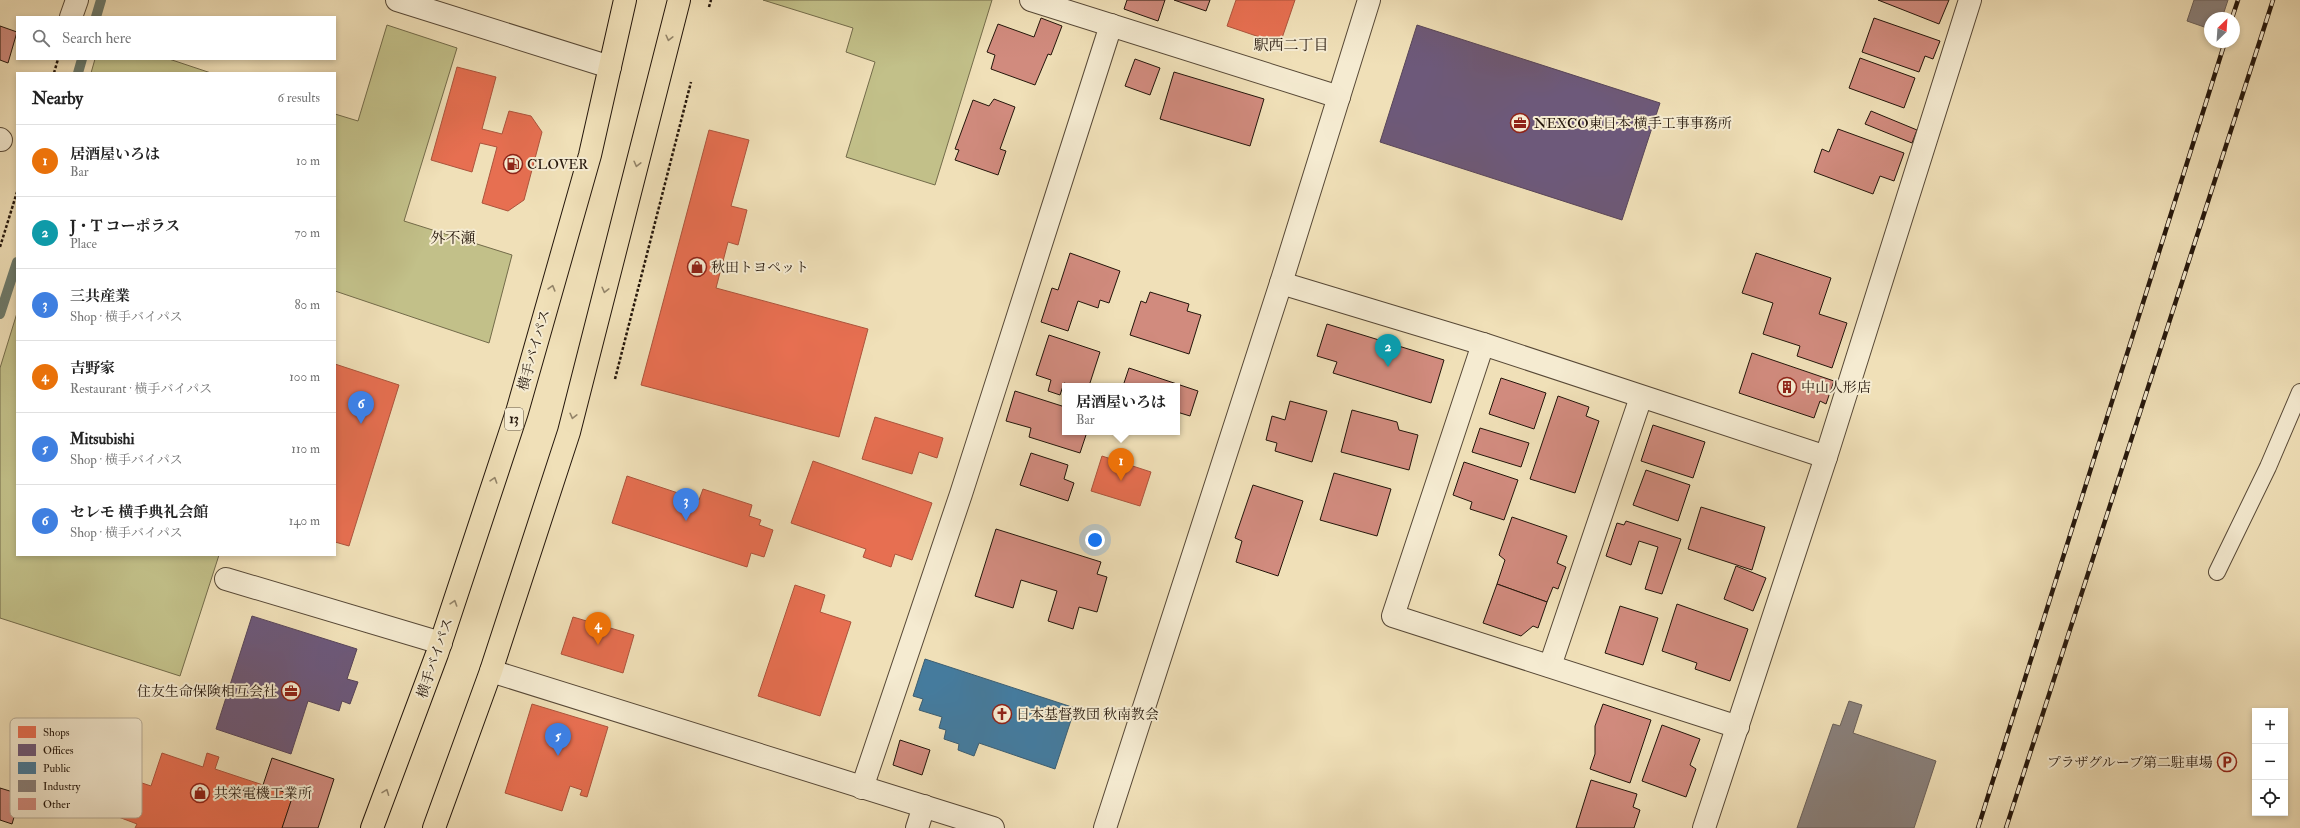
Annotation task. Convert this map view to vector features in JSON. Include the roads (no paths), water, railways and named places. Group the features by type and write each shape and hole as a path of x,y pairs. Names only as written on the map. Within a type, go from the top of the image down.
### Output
{"highway":[{"name":"横手バイパス","path":"372,828 441,643 516,412 590,155 625,0"},
{"path":"434,828 491,671 569,432 679,0"}],"street":[{"path":"71,16 77,0"},
{"path":"397,0 610,67"},
{"path":"1032,0 1338,98"},
{"path":"1105,828 1369,0"},
{"path":"1704,828 1826,457 1970,0"},
{"path":"862,788 961,494 1111,25"},
{"path":"1280,283 1483,344 1826,457"},
{"path":"1483,344 1393,616 1738,727"},
{"path":"1550,666 1641,397"},
{"path":"226,579 441,643"},
{"path":"491,671 993,828"},
{"path":"917,828 924,806"}],"lane":[{"path":"2217,572 2268,467 2300,392"}],"waterway":[{"path":"96,16 101,0"},
{"path":"78,72 82,60"},
{"path":"0,314 16,265"}],"railway":[{"path":"2234,12 2238,0"},
{"path":"2006,828 2273,0"},
{"path":"1978,828 2223,48"}],"place":[{"name":"NEXCO東日本 横手工事事務所","path":"1520,123"},
{"name":"CLOVER","path":"513,164"},
{"name":"秋田トヨペット","path":"697,267"},
{"name":"J・T コーポラス","path":"1388,367"},
{"name":"中山人形店","path":"1787,387"},
{"name":"セレモ 横手典礼会館","path":"361,424"},
{"name":"居酒屋いろは","path":"1121,481"},
{"name":"三共産業","path":"686,521"},
{"name":"吉野家","path":"598,645"},
{"name":"住友生命保険相互会社","path":"291,691"},
{"name":"日本基督教団 秋南教会","path":"1002,714"},
{"name":"Mitsubishi","path":"558,756"},
{"name":"プラザグループ第二駐車場","path":"2227,762"},
{"name":"共栄電機工業所","path":"200,793"}],"district":[{"name":"駅西二丁目","path":"1291,45"},
{"name":"外不瀬","path":"453,238"}]}
